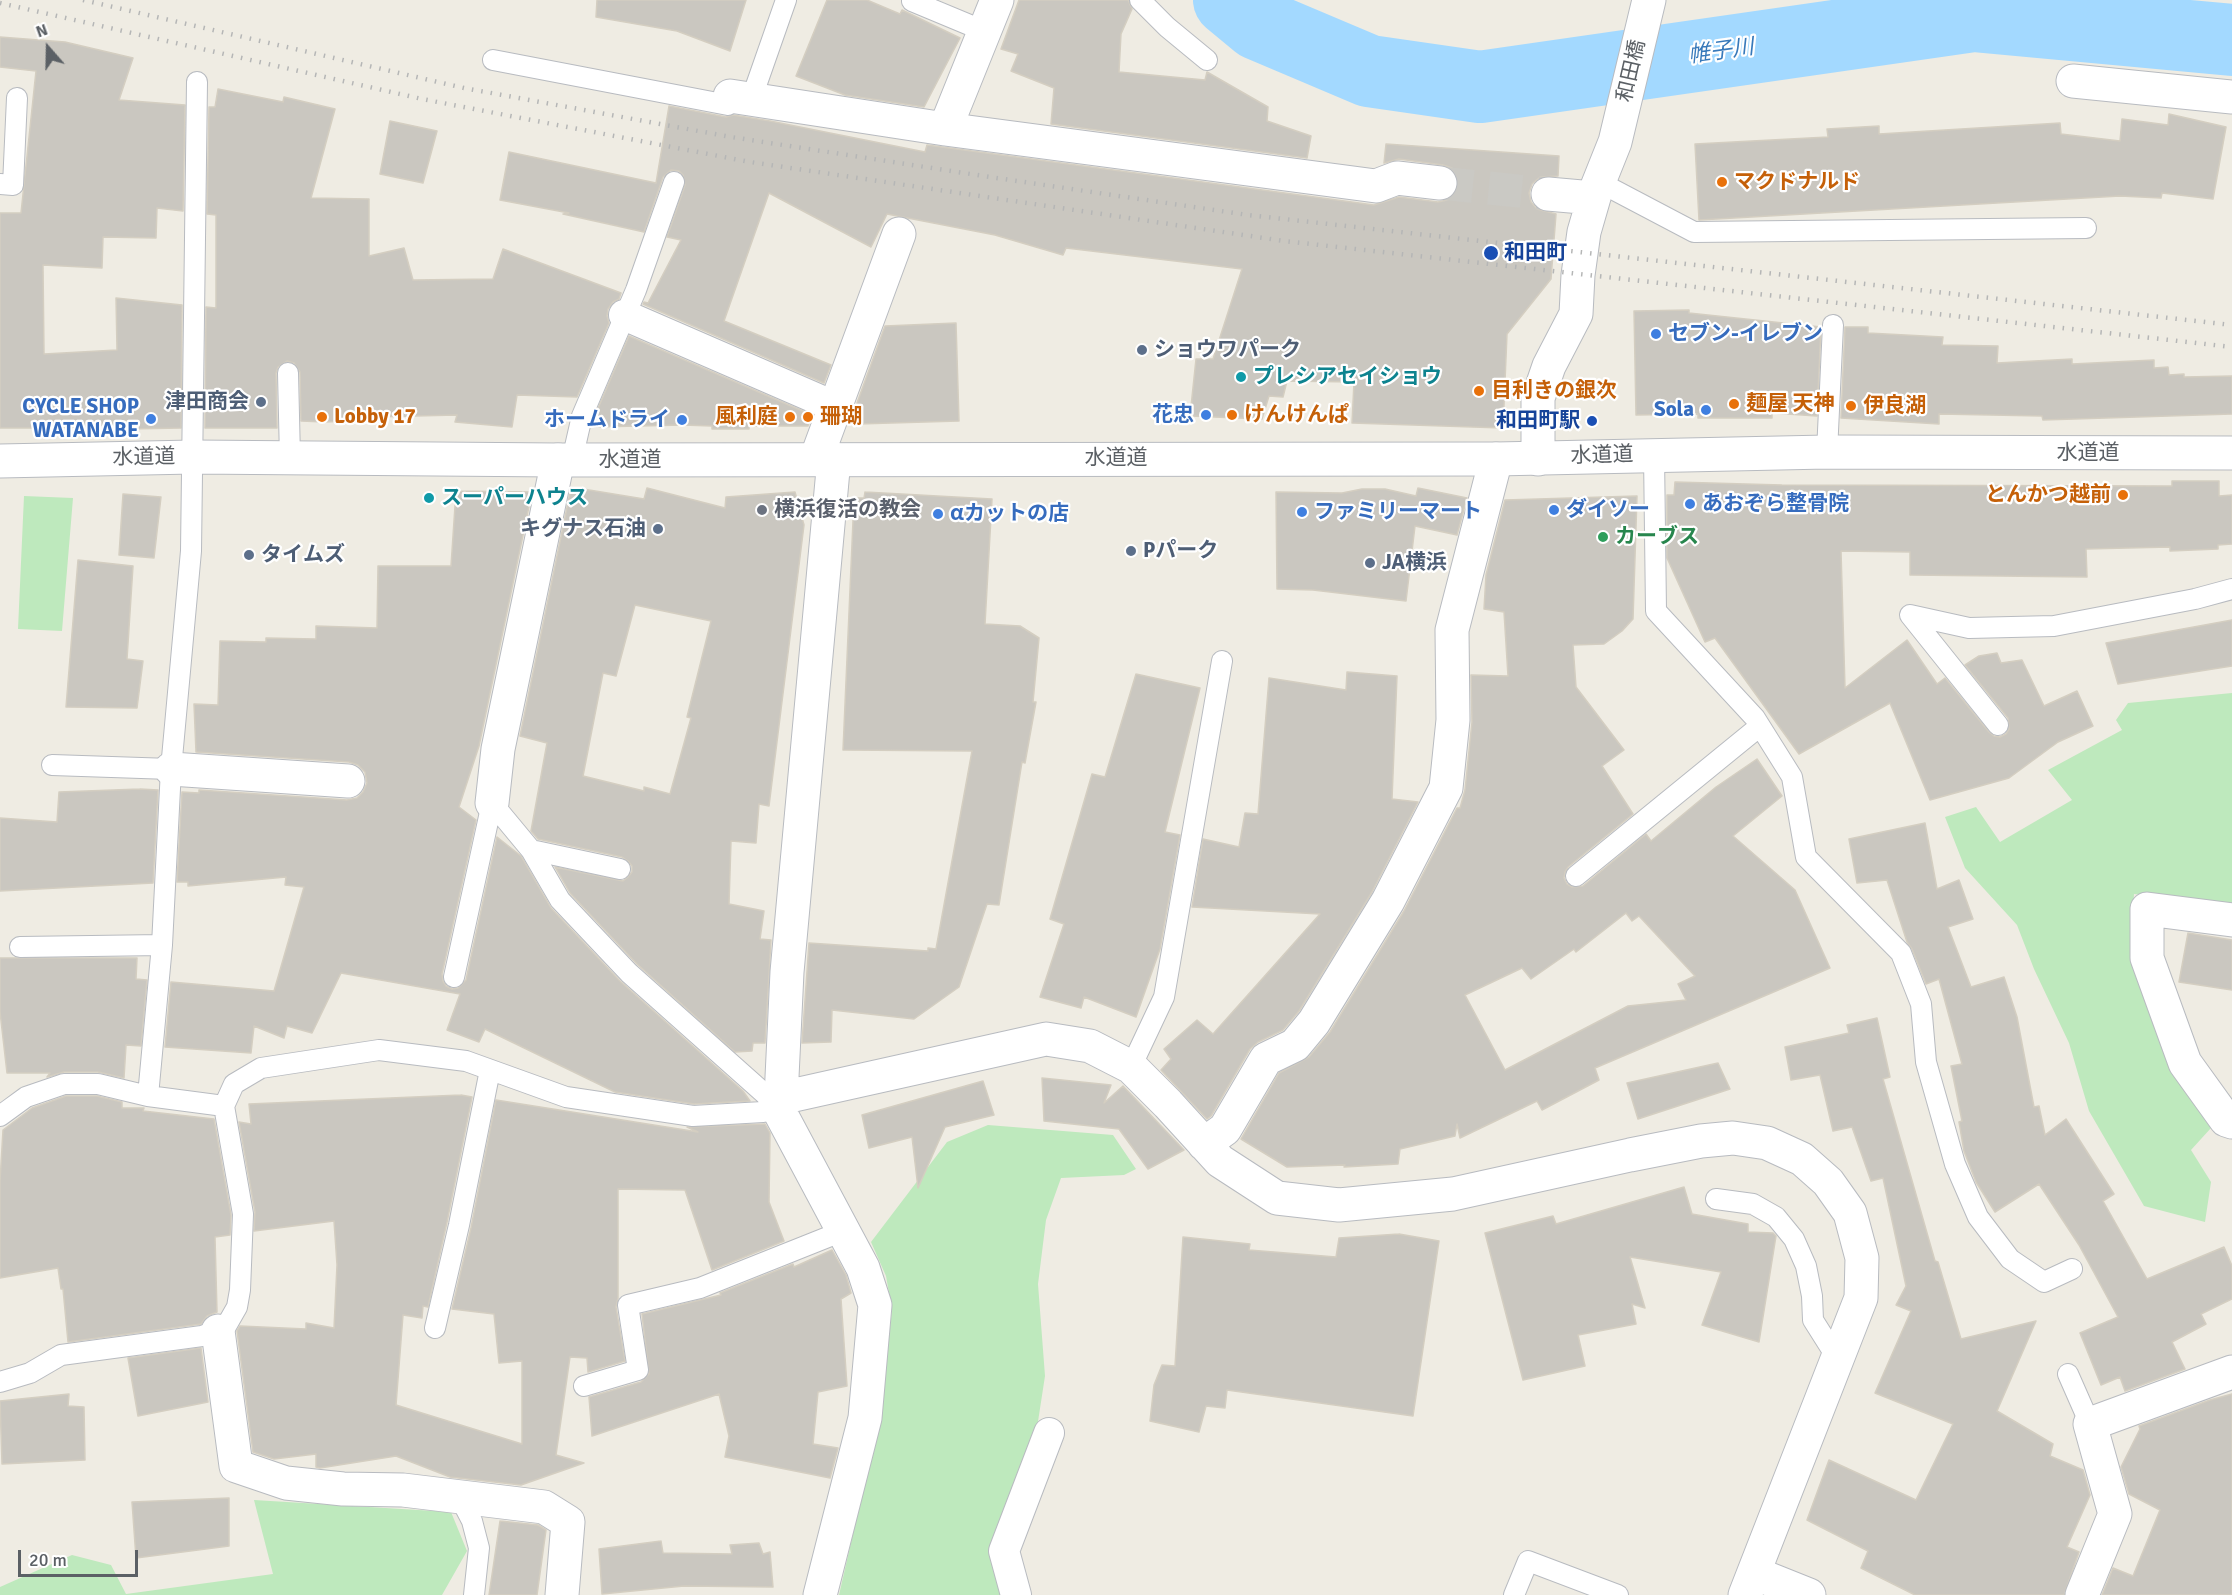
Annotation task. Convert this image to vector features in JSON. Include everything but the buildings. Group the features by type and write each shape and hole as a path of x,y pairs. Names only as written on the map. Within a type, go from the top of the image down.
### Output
{"street":[{"path":"945,129 997,0"},
{"name":"和田橋","path":"1538,459 1538,398 1549,366 1576,314 1576,294 1584,232 1596,190 1615,142 1649,0"},
{"path":"2073,81 2232,97"},
{"path":"741,98 945,129 1376,186 1397,178 1440,183"},
{"path":"1548,194 1596,190"},
{"path":"820,1595 865,1418 875,1305 863,1268 778,1100 825,459 836,408 899,234"},
{"path":"624,315 836,408"},
{"name":"水道道","path":"0,461 193,457 565,460 1538,459 1654,454 1827,452 2232,453"},
{"path":"1204,1144 1226,1129 1266,1059 1295,1045 1314,1022 1388,901 1446,788 1453,720 1452,630 1496,459"},
{"path":"492,803 498,749 565,460"},
{"path":"171,769 348,781"},
{"path":"2232,920 2147,909 2147,958 2185,1063 2226,1120 2232,1122"},
{"path":"778,1100 1046,1039 1090,1046 1131,1067 1220,1161 1277,1198 1339,1205 1453,1194 1552,1170 1701,1141 1733,1138 1767,1143 1802,1159 1828,1182 1850,1213 1862,1258 1861,1298 1750,1584 1809,1595"},
{"path":"218,1331 236,1466 286,1483 343,1489 403,1490 544,1507 568,1522 562,1595"},
{"path":"2082,1595 2115,1515 2091,1424 2232,1372"},
{"path":"1016,1595 1004,1551 1049,1433"}],"lane":[{"path":"492,60 728,105 741,98 786,0"},
{"path":"1140,0 1167,27 1207,60"},
{"path":"912,1 984,31"},
{"path":"148,1096 162,945 171,769 191,551 197,82"},
{"path":"0,184 14,185 17,98"},
{"path":"565,460 636,290 674,182"},
{"path":"1596,190 1694,232 2086,228"},
{"path":"1827,452 1833,325"},
{"path":"288,373 290,458"},
{"path":"1654,454 1656,611 1760,726 1792,777 1806,857 1901,953 1922,1004 1926,1062 1955,1164 1978,1217 2010,1259 2044,1282 2072,1269"},
{"path":"1998,725 1910,615 1969,628 2054,626 2195,599 2232,589"},
{"path":"1131,1067 1164,997 1222,661"},
{"path":"1576,876 1760,726"},
{"path":"52,765 171,769"},
{"path":"0,1382 30,1373 61,1355 202,1336 225,1328 237,1307 240,1290 243,1214 224,1106 234,1084 261,1068 379,1050 466,1061 566,1097 693,1116 763,1112 778,1100 629,973 560,900 531,850 492,803"},
{"path":"454,977 492,803"},
{"path":"531,850 620,869"},
{"path":"20,947 162,945"},
{"path":"435,1328 459,1226 490,1070"},
{"path":"0,1116 26,1097 64,1084 98,1084 148,1096 224,1106"},
{"path":"1716,1199 1753,1204 1776,1217 1794,1239 1806,1266 1812,1296 1813,1320 1837,1358"},
{"path":"584,1386 638,1370 628,1305 700,1288 843,1231"},
{"path":"2068,1374 2091,1424"},
{"path":"459,1496 472,1521 479,1548 474,1595"},
{"path":"1514,1595 1528,1561 1618,1595"}],"green space":[{"path":"24,496 73,498 62,631 18,629"},
{"path":"2232,693 2232,906 2134,894 2130,957 2172,1067 2211,1128 2191,1150 2211,1182 2205,1222 2144,1206 2089,1111 2069,1043 2034,969 2017,925 1965,868 1945,817 1976,807 2000,842 2072,800 2048,770 2122,730 2116,720 2128,703"},
{"path":"988,1125 1113,1135 1136,1169 1124,1175 1061,1178 1046,1220 1038,1284 1045,1376 1004,1595 839,1595 880,1416 892,1310 886,1276 871,1242 947,1142"},
{"path":"254,1500 451,1512 467,1551 442,1595 0,1595 0,1587 72,1555 111,1565 126,1594 273,1574"}],"waterway":[{"name":"帷子川","path":"1229,0 1258,24 1369,71 1480,87 1973,16 2232,40"}],"tunnel":[{"path":"1440,183 1548,194"}],"railway":[{"path":"83,0 464,88 731,137 990,177 1248,215 2232,325"},
{"path":"0,3 422,99 750,162 1284,241 2232,347"}],"place":[{"name":"マクドナルド","path":"1722,182"},
{"name":"和田町","path":"1491,253"},
{"name":"セブン-イレブン","path":"1656,334"},
{"name":"ショウワパーク","path":"1142,350"},
{"name":"プレシアセイショウ","path":"1241,377"},
{"name":"目利きの銀次","path":"1479,391"},
{"name":"津田商会","path":"261,402"},
{"name":"麺屋 天神","path":"1734,404"},
{"name":"伊良湖","path":"1851,406"},
{"name":"Sola","path":"1706,410"},
{"name":"花忠","path":"1206,415"},
{"name":"けんけんぱ","path":"1232,415"},
{"name":"Lobby 17","path":"322,417"},
{"name":"風利庭","path":"790,417"},
{"name":"珊瑚","path":"808,417"},
{"name":"CYCLE SHOP WATANABE","path":"151,419"},
{"name":"ホームドライ","path":"682,420"},
{"name":"和田町駅","path":"1592,421"},
{"name":"とんかつ越前","path":"2123,495"},
{"name":"スーパーハウス","path":"429,498"},
{"name":"あおぞら整骨院","path":"1690,504"},
{"name":"横浜復活の教会","path":"762,510"},
{"name":"ダイソー","path":"1554,510"},
{"name":"ファミリーマート","path":"1302,512"},
{"name":"αカットの店","path":"938,514"},
{"name":"キグナス石油","path":"658,529"},
{"name":"カーブス","path":"1603,537"},
{"name":"Pパーク","path":"1131,551"},
{"name":"タイムズ","path":"249,555"},
{"name":"JA横浜","path":"1370,563"}]}
